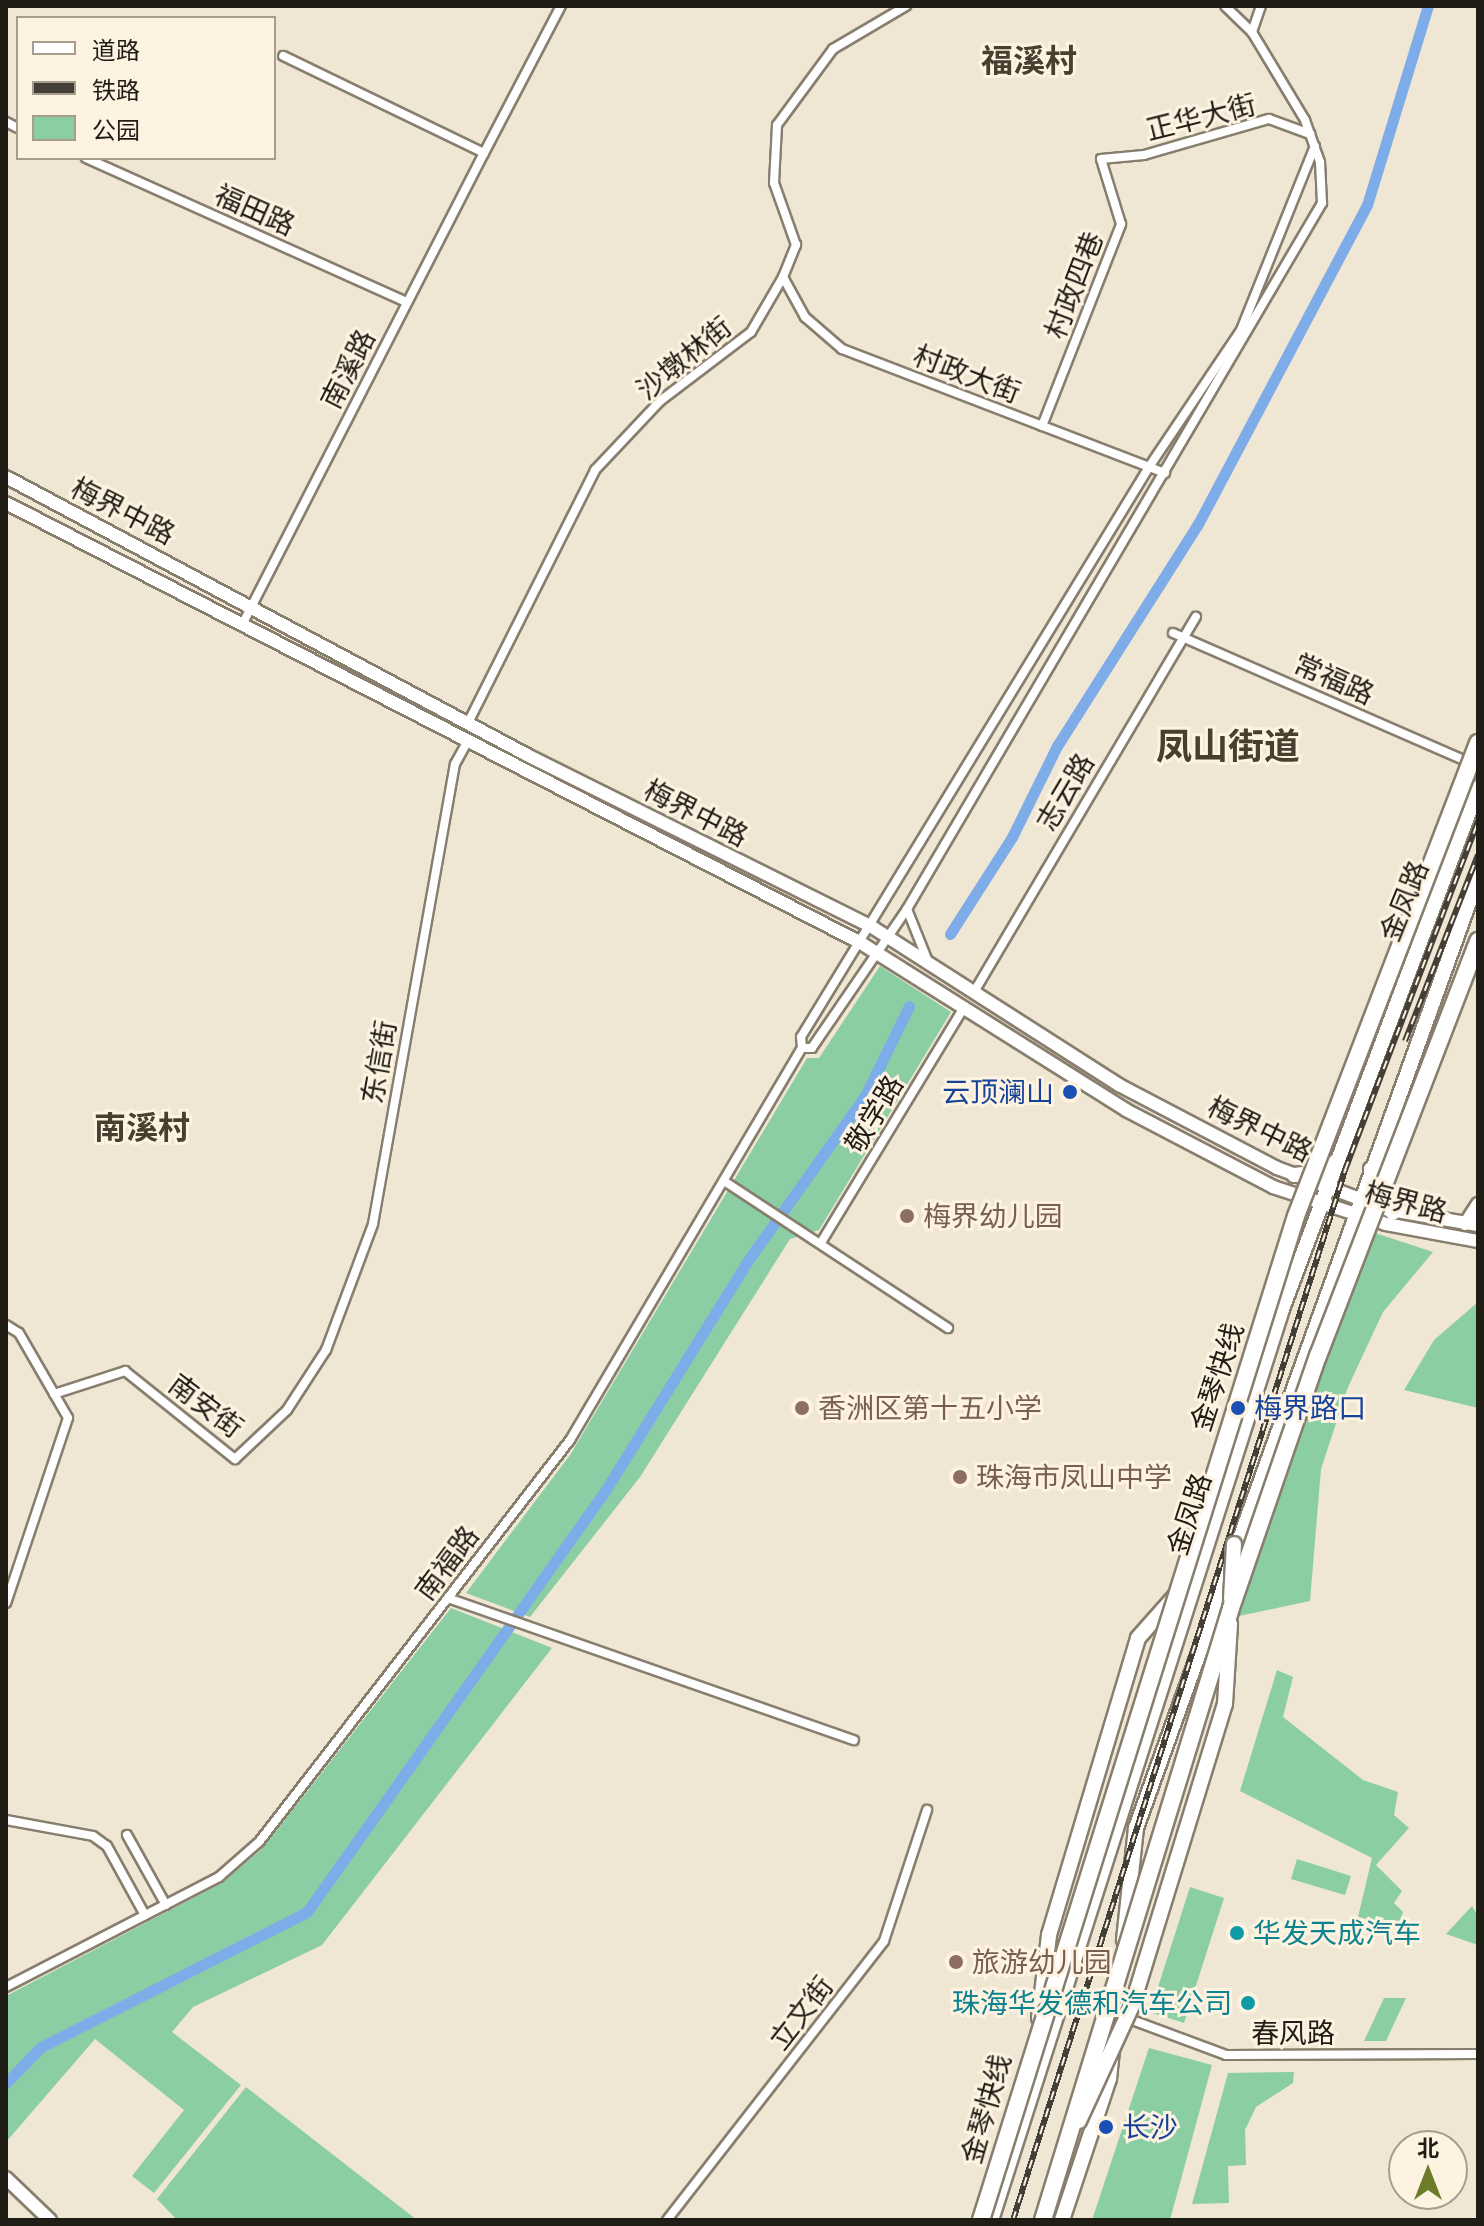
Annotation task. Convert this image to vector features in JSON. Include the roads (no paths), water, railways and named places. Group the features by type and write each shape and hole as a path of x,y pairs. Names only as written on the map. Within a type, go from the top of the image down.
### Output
{"highway":[{"name":"金琴快线","path":"981,2220 1038,2022 1296,1216 1478,743"},
{"path":"1043,2220 1069,2144 1231,1608 1318,1356 1478,941"}],"main road":[{"name":"梅界中路","path":"6,477 469,721 872,927 1119,1085 1294,1175 1393,1213 1472,1224"},
{"name":"梅界中路","path":"6,503 861,943 1126,1110 1323,1205"},
{"name":"金凤路","path":"991,2220 1200,1567 1338,1159 1478,788"},
{"name":"金凤路","path":"1062,2220 1109,2079 1136,1828 1352,1213 1478,877"},
{"path":"1294,1175 1322,1172 1338,1159"},
{"path":"1371,1169 1372,1186 1393,1213"},
{"path":"1472,1224 1478,1204"},
{"name":"梅界路","path":"1323,1205 1433,1237 1478,1241"},
{"path":"1069,2144 1132,2006 1225,1704 1234,1544"},
{"path":"1038,2022 1049,1935 1138,1638 1200,1567"},
{"path":"6,2178 50,2220"}],"street":[{"name":"南溪路","path":"242,625 561,6"},
{"name":"沙墩林街","path":"469,721 595,470 660,401 751,332 783,277 796,245 774,183 777,125 833,49 906,6"},
{"path":"1225,6 1252,32 1315,146 1322,203 1315,226 907,909 812,1048 802,1048 801,1037 872,927 1149,467 1241,330 1315,146"},
{"path":"1252,32 1261,6"},
{"path":"283,56 484,153"},
{"name":"正华大街","path":"1101,159 1144,155 1269,119 1310,134"},
{"name":"村政四巷","path":"1042,426 1121,224 1101,159"},
{"name":"福田路","path":"90,160 406,302"},
{"name":"村政大街","path":"783,277 805,317 842,349 1165,473"},
{"name":"志云路","path":"974,992 1196,617"},
{"name":"常福路","path":"1173,633 1478,766"},
{"name":"东信街","path":"303,1378 326,1350 373,1224 455,764 467,742"},
{"path":"907,909 929,963"},
{"name":"敬学路","path":"822,1241 963,1009"},
{"path":"993,1028 1003,1011"},
{"name":"南福路","path":"6,1987 219,1877 259,1842 570,1440 802,1048"},
{"path":"724,1181 822,1241 948,1328"},
{"path":"6,1325 19,1333 68,1418 6,1603"},
{"name":"南安街","path":"54,1394 125,1371 235,1459 287,1410 303,1378"},
{"path":"448,1598 854,1740"},
{"name":"立文街","path":"667,2220 884,1941 927,1810"},
{"path":"6,1820 100,1841 145,1915"},
{"path":"127,1835 166,1905"},
{"name":"春风路","path":"1115,2014 1226,2055 1478,2054"}],"waterway":[{"path":"950,934 1012,837 1057,746 1198,524 1367,205 1428,6"},
{"path":"6,2083 41,2047 307,1912 605,1491 749,1259 865,1096 909,1006"}],"railway":[{"path":"1013,2220 1345,1170 1478,821"},
{"path":"1405,1041 1478,855"}],"place":[{"name":"云顶澜山","path":"1070,1092"},
{"name":"梅界幼儿园","path":"907,1216"},
{"name":"香洲区第十五小学","path":"802,1408"},
{"name":"梅界路口","path":"1238,1408"},
{"name":"珠海市凤山中学","path":"960,1477"},
{"name":"华发天成汽车","path":"1237,1933"},
{"name":"旅游幼儿园","path":"956,1962"},
{"name":"珠海华发德和汽车公司","path":"1248,2003"},
{"name":"长沙","path":"1106,2127"}],"district":[{"name":"福溪村","path":"1029,60"},
{"name":"凤山街道","path":"1228,746"},
{"name":"南溪村","path":"142,1127"}]}
